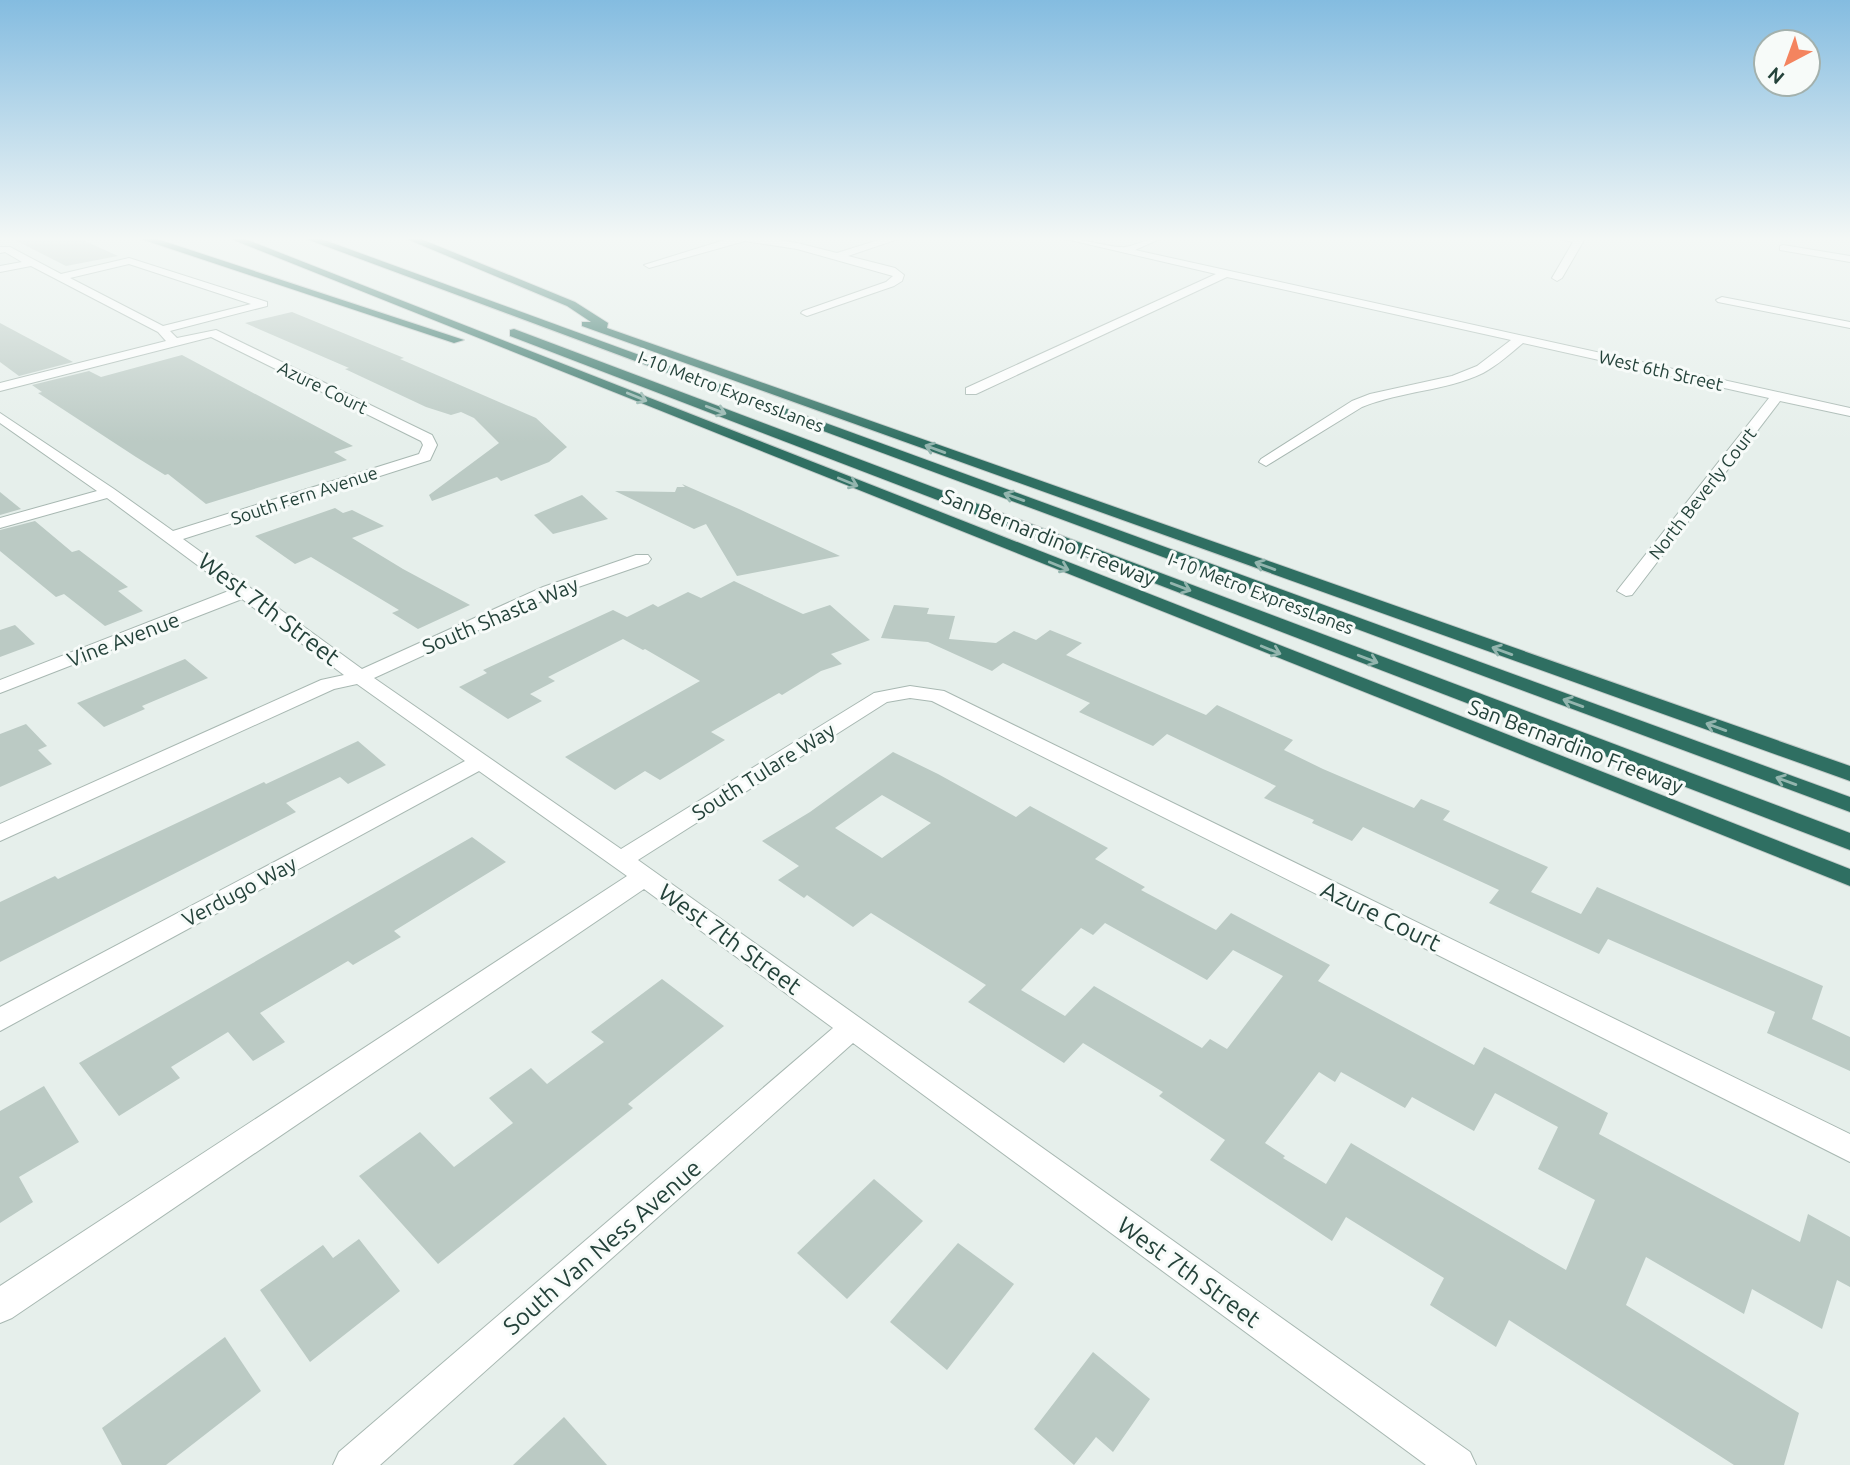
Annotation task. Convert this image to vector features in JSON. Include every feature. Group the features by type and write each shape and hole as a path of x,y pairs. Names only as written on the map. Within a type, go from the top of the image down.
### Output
{"highway":[{"path":"349,305 598,382"},
{"name":"San Bernardino Freeway","path":"404,305 1850,878"},
{"name":"I-10 Metro ExpressLanes","path":"442,305 1850,842"},
{"name":"I-10 Metro ExpressLanes","path":"492,305 1850,805"},
{"path":"573,305 627,339"},
{"name":"San Bernardino Freeway","path":"576,321 1850,774"}],"street":[{"path":"115,305 162,330 175,343"},
{"path":"162,330 258,305"},
{"path":"807,313 829,305"},
{"path":"971,391 1157,305"},
{"name":"West 6th Street","path":"1368,305 1850,412"},
{"path":"1749,305 1850,325"},
{"name":"Azure Court","path":"175,343 212,333 427,438 430,445"},
{"path":"1266,462 1357,404 1375,397 1456,379 1481,369 1521,339"},
{"path":"0,387 175,343"},
{"name":"North Beverly Court","path":"1626,591 1777,396"},
{"name":"West 7th Street","path":"0,417 109,492 479,762 621,860 1457,1465"},
{"name":"South Fern Avenue","path":"171,537 425,457 430,445"},
{"path":"0,523 109,492"},
{"name":"South Shasta Way","path":"0,833 328,684 360,677 549,591 642,559"},
{"name":"Vine Avenue","path":"0,687 246,591"},
{"name":"Azure Court","path":"910,692 937,695 1850,1149"},
{"name":"South Tulare Way","path":"621,860 881,697 910,692"},
{"name":"Verdugo Way","path":"0,1020 479,762"},
{"path":"0,1306 644,877"},
{"name":"South Van Ness Avenue","path":"352,1465 852,1028"}],"building":[{"path":"292,312 404,358 400,359 536,418 567,447 549,462 501,481 497,477 432,501 429,495 499,443 474,418 461,412 451,415 426,407 345,369 349,368 245,323"},
{"path":"0,323 73,362 19,376 0,362"},
{"path":"182,355 353,446 334,452 347,460 206,504 168,474 165,475 136,457 38,393 42,392 32,385 89,371 101,377"},
{"path":"682,484 840,556 737,576 706,524 694,529 615,491 675,492 677,487 685,487"},
{"path":"0,492 21,509 0,515"},
{"path":"582,495 608,519 553,534 534,515"},
{"path":"335,508 343,513 352,510 384,526 352,538 470,605 418,629 392,613 399,610 311,557 295,564 255,536"},
{"path":"35,521 72,552 79,550 128,587 118,591 143,611 105,626 64,594 56,597 0,551 0,530"},
{"path":"734,581 803,614 830,605 870,640 831,654 842,664 821,671 711,732 725,740 660,780 645,771 615,790 565,757 700,681 645,649 623,639 548,677 555,681 530,694 542,701 508,719 459,687 487,673 483,670 613,610 627,617 653,604 658,607 688,592 701,598"},
{"path":"894,605 929,608 927,614 955,616 949,639 996,643 1014,631 1036,640 1050,630 1082,643 1066,655 1206,715 1217,705 1293,740 1284,750 1414,808 1421,799 1450,811 1443,820 1548,867 1531,892 1581,914 1597,887 1823,986 1812,1019 1850,1037 1850,1071 1767,1033 1775,1012 1608,939 1599,954 1489,903 1499,890 1363,827 1352,841 1312,823 1314,820 1264,798 1276,786 1167,734 1153,746 1079,712 1090,703 1003,663 992,671 928,642 881,638"},
{"path":"15,625 35,644 0,657 0,630"},
{"path":"185,659 208,678 142,706 145,709 104,727 77,703"},
{"path":"26,724 47,746 38,750 52,764 0,787 0,734"},
{"path":"358,741 386,765 348,784 340,777 286,803 296,812 0,962 0,902 55,876 58,879"},
{"path":"893,752 1016,817 1030,806 1108,848 1095,859 1145,887 1141,890 1216,930 1231,913 1330,965 1318,981 1474,1065 1484,1047 1608,1113 1599,1134 1800,1242 1808,1214 1850,1237 1850,1287 1837,1280 1822,1329 1752,1289 1744,1314 1646,1257 1626,1305 1799,1413 1784,1465 1734,1465 1509,1320 1496,1347 1430,1305 1444,1278 1346,1217 1332,1241 1210,1160 1225,1140 1159,1096 1163,1092 1083,1043 1064,1063 968,1002 986,985 871,913 853,927 807,895 804,898 778,880 799,866 762,841 810,812","holes":["882,795 931,823 882,858 835,828","1105,923 1207,980 1233,950 1283,976 1227,1049 1210,1039 1202,1048 1094,986 1065,1016 1021,990 1081,928 1093,935","1319,1072 1335,1082 1341,1072 1405,1108 1412,1097 1474,1131 1495,1093 1558,1127 1538,1169 1595,1200 1566,1270 1351,1143 1326,1184 1283,1158 1285,1156 1265,1143"]},
{"path":"472,837 506,862 394,931 401,937 353,965 348,961 260,1013 285,1042 253,1061 228,1032 171,1067 180,1078 119,1116 79,1063"},
{"path":"662,979 724,1026 628,1104 633,1108 438,1264 359,1176 420,1132 454,1167 513,1123 489,1098 531,1068 547,1084 604,1042 591,1032"},
{"path":"44,1086 79,1142 19,1177 33,1202 0,1223 0,1111"},
{"path":"874,1179 923,1221 847,1299 797,1253"},
{"path":"359,1239 400,1291 310,1362 260,1290 323,1245 333,1258"},
{"path":"958,1243 1014,1284 947,1370 890,1322"},
{"path":"225,1337 261,1391 166,1465 122,1465 102,1428"},
{"path":"1093,1352 1150,1399 1113,1452 1096,1437 1074,1465 1034,1429"},
{"path":"564,1417 607,1465 513,1465"}]}
